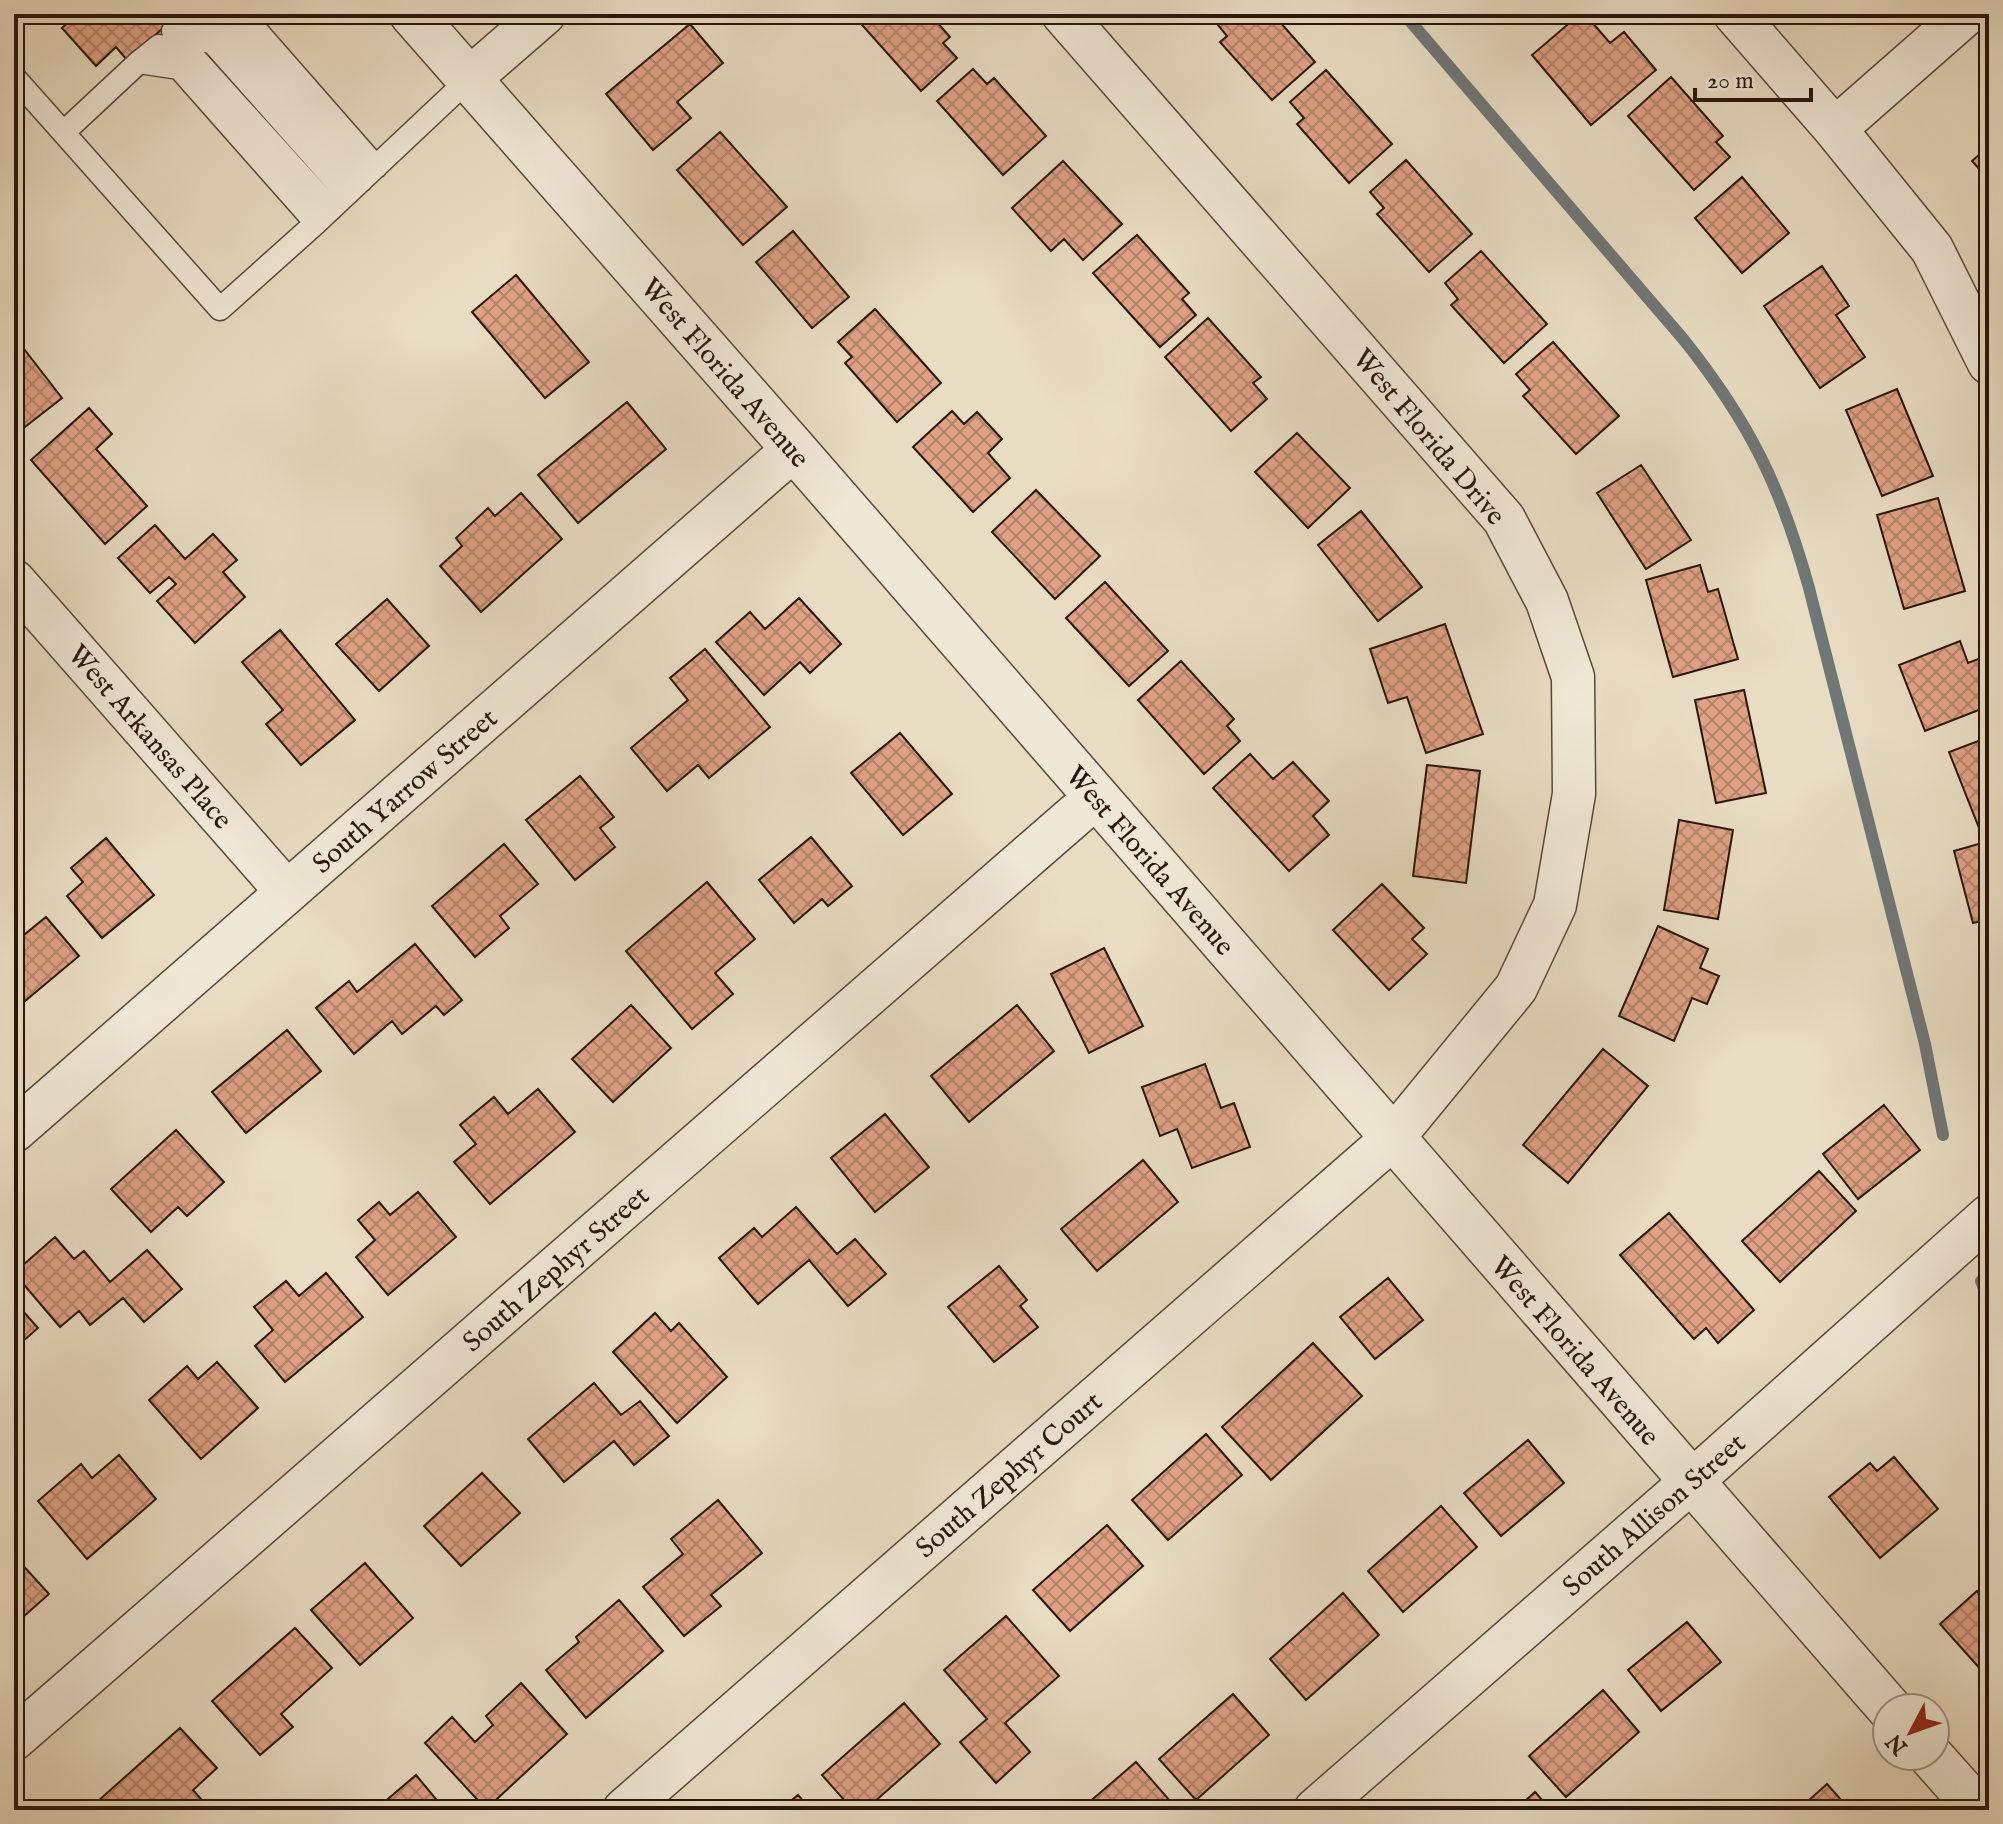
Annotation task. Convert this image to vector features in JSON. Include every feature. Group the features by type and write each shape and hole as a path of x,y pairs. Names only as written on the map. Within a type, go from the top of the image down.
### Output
{"street":[{"name":"West Florida Avenue","path":"412,14 1875,1692"},
{"path":"469,79 544,14"},
{"name":"West Florida Drive","path":"1063,14 1504,519 1547,601 1573,677 1574,794 1555,905 1516,988 1393,1138"},
{"path":"1735,14 1835,129 1932,249 1989,363"},
{"path":"1835,129 1966,14"},
{"name":"South Yarrow Street","path":"14,1131 794,449"},
{"name":"West Arkansas Place","path":"14,581 287,892"},
{"name":"South Zephyr Street","path":"14,1739 1096,797"},
{"name":"South Zephyr Court","path":"624,1810 1393,1138"},
{"name":"South Allison Street","path":"1315,1810 1691,1482 1989,1216"},
{"path":"1945,1772 1979,1810"}],"lane":[{"path":"242,14 346,195"},
{"path":"64,132 178,27 227,26 346,195"},
{"path":"178,27 189,52 346,195"},
{"path":"139,62 179,68 346,195"},
{"path":"14,77 220,309 469,79"}],"path":[{"path":"14,31 33,14"}],"building":[{"path":"69,14 179,14 127,60 116,47 96,66 62,28 73,18"},
{"path":"858,14 930,14 950,37 943,43 957,58 921,91 855,17"},
{"path":"1220,14 1273,14 1315,62 1272,100 1220,42 1227,36 1214,20"},
{"path":"1580,14 1585,14 1610,43 1624,32 1656,70 1591,125 1532,55"},
{"path":"690,24 723,63 677,102 691,118 653,150 606,94"},
{"path":"973,69 987,84 994,78 1046,136 1003,175 937,101"},
{"path":"1326,70 1392,144 1349,183 1297,124 1304,118 1290,102"},
{"path":"1671,77 1723,136 1716,142 1730,157 1694,190 1628,116"},
{"path":"720,132 787,207 743,245 677,170"},
{"path":"1989,146 1989,180 1972,161"},
{"path":"1406,160 1472,234 1429,272 1377,214 1384,208 1370,192"},
{"path":"1063,161 1122,224 1083,260 1064,239 1051,251 1012,208"},
{"path":"1742,177 1789,233 1742,273 1695,218"},
{"path":"793,231 849,297 812,328 756,262"},
{"path":"1137,235 1189,293 1182,299 1196,315 1160,347 1093,273"},
{"path":"1481,251 1547,324 1504,363 1451,305 1458,299 1445,283"},
{"path":"1822,266 1849,306 1836,315 1865,357 1820,388 1764,306"},
{"path":"516,275 589,362 545,398 472,312"},
{"path":"875,309 941,383 897,422 845,363 852,357 838,342"},
{"path":"1208,318 1261,377 1253,383 1267,399 1231,431 1165,357"},
{"path":"14,336 62,398 16,434 14,432"},
{"path":"1553,342 1619,416 1576,454 1523,396 1530,390 1516,374"},
{"path":"1897,389 1933,476 1882,496 1846,410"},
{"path":"627,402 666,449 578,523 538,475"},
{"path":"89,408 112,434 96,449 147,506 105,544 31,460"},
{"path":"952,411 964,424 977,412 1002,439 988,453 1010,478 973,512 913,447"},
{"path":"1297,433 1350,488 1308,528 1255,472"},
{"path":"1641,465 1691,540 1646,569 1597,493"},
{"path":"1036,490 1100,556 1055,599 992,532"},
{"path":"521,493 562,539 481,612 440,566 462,546 456,538 488,508 495,516"},
{"path":"1938,498 1965,591 1904,609 1877,515"},
{"path":"1361,511 1422,587 1378,621 1318,545"},
{"path":"155,525 185,559 213,534 237,560 223,572 245,597 195,643 157,601 176,584 169,577 150,593 118,558"},
{"path":"1700,565 1708,592 1718,589 1738,659 1673,677 1646,580"},
{"path":"1105,582 1168,651 1129,686 1066,618"},
{"path":"799,598 841,644 810,673 800,662 764,695 716,642 750,612 765,629"},
{"path":"387,599 429,646 379,691 336,644"},
{"path":"1445,624 1483,734 1426,753 1407,697 1388,703 1370,649"},
{"path":"280,630 355,720 301,765 266,724 283,710 242,662"},
{"path":"1960,641 1968,663 1981,658 1989,678 1989,706 1925,731 1899,665"},
{"path":"705,649 770,727 709,778 698,765 667,791 631,748 688,700 670,678"},
{"path":"1181,661 1234,719 1227,726 1240,741 1204,774 1138,700"},
{"path":"1744,690 1766,793 1716,803 1695,700"},
{"path":"900,733 952,794 903,835 851,773"},
{"path":"1989,737 1989,830 1981,833 1949,752"},
{"path":"1250,754 1273,779 1293,762 1329,801 1313,816 1329,835 1289,871 1213,788"},
{"path":"1427,765 1480,771 1466,883 1413,876"},
{"path":"580,776 614,817 600,828 615,847 575,880 526,820"},
{"path":"1679,820 1733,830 1718,919 1664,910"},
{"path":"811,837 852,886 828,906 822,899 794,923 759,880"},
{"path":"106,838 154,895 102,938 67,896 83,882 71,868"},
{"path":"1989,841 1989,930 1986,920 1973,923 1954,851"},
{"path":"504,844 538,884 500,916 509,928 475,957 432,906"},
{"path":"707,882 755,939 715,973 733,994 692,1029 626,951"},
{"path":"1382,884 1424,928 1412,939 1427,954 1389,990 1333,930"},
{"path":"46,917 79,956 19,1006 14,1000 14,943"},
{"path":"1658,926 1708,949 1700,968 1719,976 1707,1004 1692,998 1674,1041 1619,1016"},
{"path":"415,944 462,1000 444,1015 436,1006 402,1034 392,1021 354,1054 316,1008 349,981 357,992"},
{"path":"1104,948 1143,1026 1089,1053 1051,974"},
{"path":"631,1005 671,1048 613,1102 572,1059"},
{"path":"1017,1005 1054,1051 969,1122 931,1076"},
{"path":"287,1030 321,1071 246,1133 212,1092"},
{"path":"1603,1049 1648,1086 1568,1183 1523,1145"},
{"path":"1205,1064 1221,1108 1234,1103 1250,1147 1192,1168 1177,1129 1160,1136 1142,1087"},
{"path":"538,1089 575,1132 490,1204 454,1162 476,1144 460,1125 494,1097 508,1114"},
{"path":"1884,1105 1920,1150 1858,1199 1823,1154"},
{"path":"885,1114 929,1167 875,1212 831,1158"},
{"path":"176,1130 224,1182 187,1216 178,1207 151,1232 111,1189"},
{"path":"1143,1160 1178,1202 1097,1271 1061,1229"},
{"path":"1819,1171 1856,1211 1780,1282 1742,1241"},
{"path":"418,1192 456,1237 388,1295 356,1257 375,1240 358,1220 379,1202 390,1215"},
{"path":"796,1207 837,1254 855,1239 886,1274 848,1306 809,1260 758,1304 719,1258 754,1228 762,1237"},
{"path":"1669,1213 1754,1310 1718,1343 1706,1328 1694,1339 1620,1255"},
{"path":"55,1237 74,1259 84,1251 110,1282 147,1250 182,1289 144,1322 123,1298 90,1325 79,1311 60,1327 14,1273"},
{"path":"999,1266 1027,1300 1020,1306 1038,1327 994,1362 948,1307"},
{"path":"326,1273 363,1317 285,1382 255,1346 273,1330 254,1307 286,1281 299,1296"},
{"path":"1388,1278 1423,1320 1375,1359 1340,1317"},
{"path":"14,1301 38,1328 14,1349"},
{"path":"655,1313 671,1331 679,1323 727,1377 677,1423 613,1352"},
{"path":"1313,1343 1362,1396 1271,1480 1222,1427"},
{"path":"217,1362 258,1408 201,1459 149,1400 187,1366 198,1379"},
{"path":"594,1383 621,1415 640,1401 669,1436 634,1465 614,1441 564,1482 528,1439"},
{"path":"1206,1434 1242,1475 1168,1540 1132,1500"},
{"path":"1528,1440 1564,1483 1501,1536 1464,1493"},
{"path":"119,1455 156,1499 87,1559 38,1501 81,1464 92,1478"},
{"path":"1894,1457 1938,1509 1880,1558 1829,1497 1870,1463 1877,1471"},
{"path":"482,1473 520,1513 461,1566 424,1526"},
{"path":"718,1500 762,1553 711,1595 721,1606 684,1636 643,1587 683,1554 671,1539"},
{"path":"1441,1506 1477,1547 1403,1612 1368,1571"},
{"path":"1107,1525 1143,1566 1070,1631 1033,1590"},
{"path":"18,1560 49,1594 14,1625 14,1563"},
{"path":"365,1563 413,1618 360,1665 311,1610"},
{"path":"1977,1591 1989,1604 1989,1667 1983,1672 1940,1624"},
{"path":"1343,1593 1379,1635 1306,1700 1270,1659"},
{"path":"619,1600 663,1651 586,1718 546,1670 579,1642 576,1637"},
{"path":"1006,1616 1059,1676 1005,1723 1030,1752 996,1783 960,1742 987,1719 944,1670"},
{"path":"1687,1622 1721,1662 1661,1711 1628,1670"},
{"path":"295,1628 332,1668 281,1714 293,1727 260,1755 212,1701"},
{"path":"521,1683 567,1734 486,1809 425,1743 452,1717 475,1742 493,1725 486,1716"},
{"path":"1603,1690 1639,1732 1566,1797 1529,1756"},
{"path":"1233,1694 1269,1735 1196,1800 1159,1759"},
{"path":"904,1703 940,1744 865,1810 853,1810 822,1775"},
{"path":"180,1728 217,1768 193,1790 208,1807 205,1810 106,1810 98,1801"},
{"path":"1136,1762 1178,1810 1080,1810"},
{"path":"416,1775 445,1810 375,1810"},
{"path":"1827,1784 1850,1810 1798,1810"},
{"path":"1535,1792 1551,1810 1515,1810"},
{"path":"798,1795 811,1810 780,1810"}],"waterway":[{"path":"1404,14 1684,340 1727,400 1761,457 1787,518 1809,588 1925,1044 1943,1135"},
{"path":"1981,1281 1989,1301"}]}
